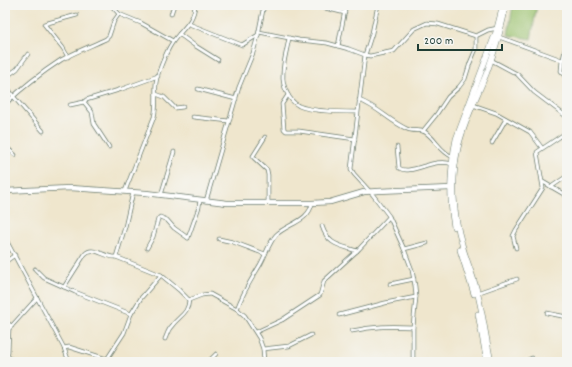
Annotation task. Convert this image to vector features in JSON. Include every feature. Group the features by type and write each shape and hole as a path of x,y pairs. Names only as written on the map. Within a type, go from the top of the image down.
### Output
{"main road":[{"path":"487,362 476,300 457,239 451,205 452,164 460,126 498,28 503,5"},
{"path":"492,362 477,293 460,236 454,187 458,148 463,129 499,37 506,5"}],"street":[{"path":"111,5 119,14 141,23 173,41"},
{"path":"171,14 174,5"},
{"path":"125,191 154,117 156,109 156,84 168,48 189,24 194,16 195,5"},
{"path":"206,201 239,87 253,53 259,33 264,5"},
{"path":"313,5 345,13"},
{"path":"338,46 346,5"},
{"path":"378,5 372,33 365,55 351,169 373,195 389,218 404,249 414,279 416,297 413,327 413,362"},
{"path":"5,104 41,73 109,36 114,21 119,14"},
{"path":"68,57 63,48 44,26 44,24 77,15"},
{"path":"189,24 242,45 259,33 327,43 365,55 375,55 394,51 414,29 427,23 438,24 476,36 488,30 498,28"},
{"path":"179,34 218,60"},
{"path":"423,131 448,98 465,79 476,49 476,36"},
{"path":"499,37 562,60"},
{"path":"289,38 282,73 288,95 294,103 303,107 323,110 358,112"},
{"path":"567,41 561,71 567,77"},
{"path":"28,54 17,69 6,76 6,85 13,96 43,131"},
{"path":"491,60 517,74 534,92 567,117"},
{"path":"70,105 84,102 86,100 158,76"},
{"path":"198,89 236,99"},
{"path":"156,94 164,97 175,108 183,107"},
{"path":"288,95 282,104 284,129 286,131 299,131 355,139"},
{"path":"359,100 371,104 408,130 423,131 435,141 445,153 453,157"},
{"path":"84,102 92,112 94,124 109,147"},
{"path":"472,105 496,113 530,132 542,148"},
{"path":"193,117 229,121"},
{"path":"492,143 506,119"},
{"path":"516,248 513,236 541,192 543,182 537,154 538,150 567,132"},
{"path":"265,137 253,156 267,170 268,203"},
{"path":"5,146 14,155"},
{"path":"397,147 399,168 401,170 409,170 445,161 452,164"},
{"path":"161,195 174,152"},
{"path":"551,187 567,176"},
{"path":"543,182 567,196"},
{"path":"5,191 70,188 125,191 228,203 312,203 330,202 369,192 451,188"},
{"path":"116,257 133,192"},
{"path":"147,248 153,237 158,219 160,217 167,220 174,228 188,239 200,200"},
{"path":"237,309 246,287 261,265 272,240 277,234 304,217 309,212 312,203"},
{"path":"256,332 282,320 320,295 324,282 389,218"},
{"path":"322,226 325,235 330,240 338,245 357,251"},
{"path":"5,238 64,348 69,362"},
{"path":"219,239 233,242 265,254"},
{"path":"404,249 427,243"},
{"path":"64,287 88,250 92,250 110,258 116,257 161,275 189,300 187,311 170,328 165,339"},
{"path":"5,262 15,255"},
{"path":"35,269 44,278 131,314"},
{"path":"107,359 124,333 131,314 141,298 161,275"},
{"path":"390,284 414,279"},
{"path":"477,293 517,279"},
{"path":"189,300 202,295 210,294 237,309 245,316 256,332 263,349 264,362"},
{"path":"339,315 385,303 416,297"},
{"path":"13,362 6,356 8,352 8,332 37,298"},
{"path":"547,312 567,317"},
{"path":"5,322 12,326"},
{"path":"352,331 373,326 413,327"},
{"path":"263,349 289,346 311,335"},
{"path":"64,348 69,347 116,362"},
{"path":"208,362 216,354"},
{"path":"524,362 532,358"}],"green space":[{"path":"513,5 537,5 531,39 508,35"}]}
